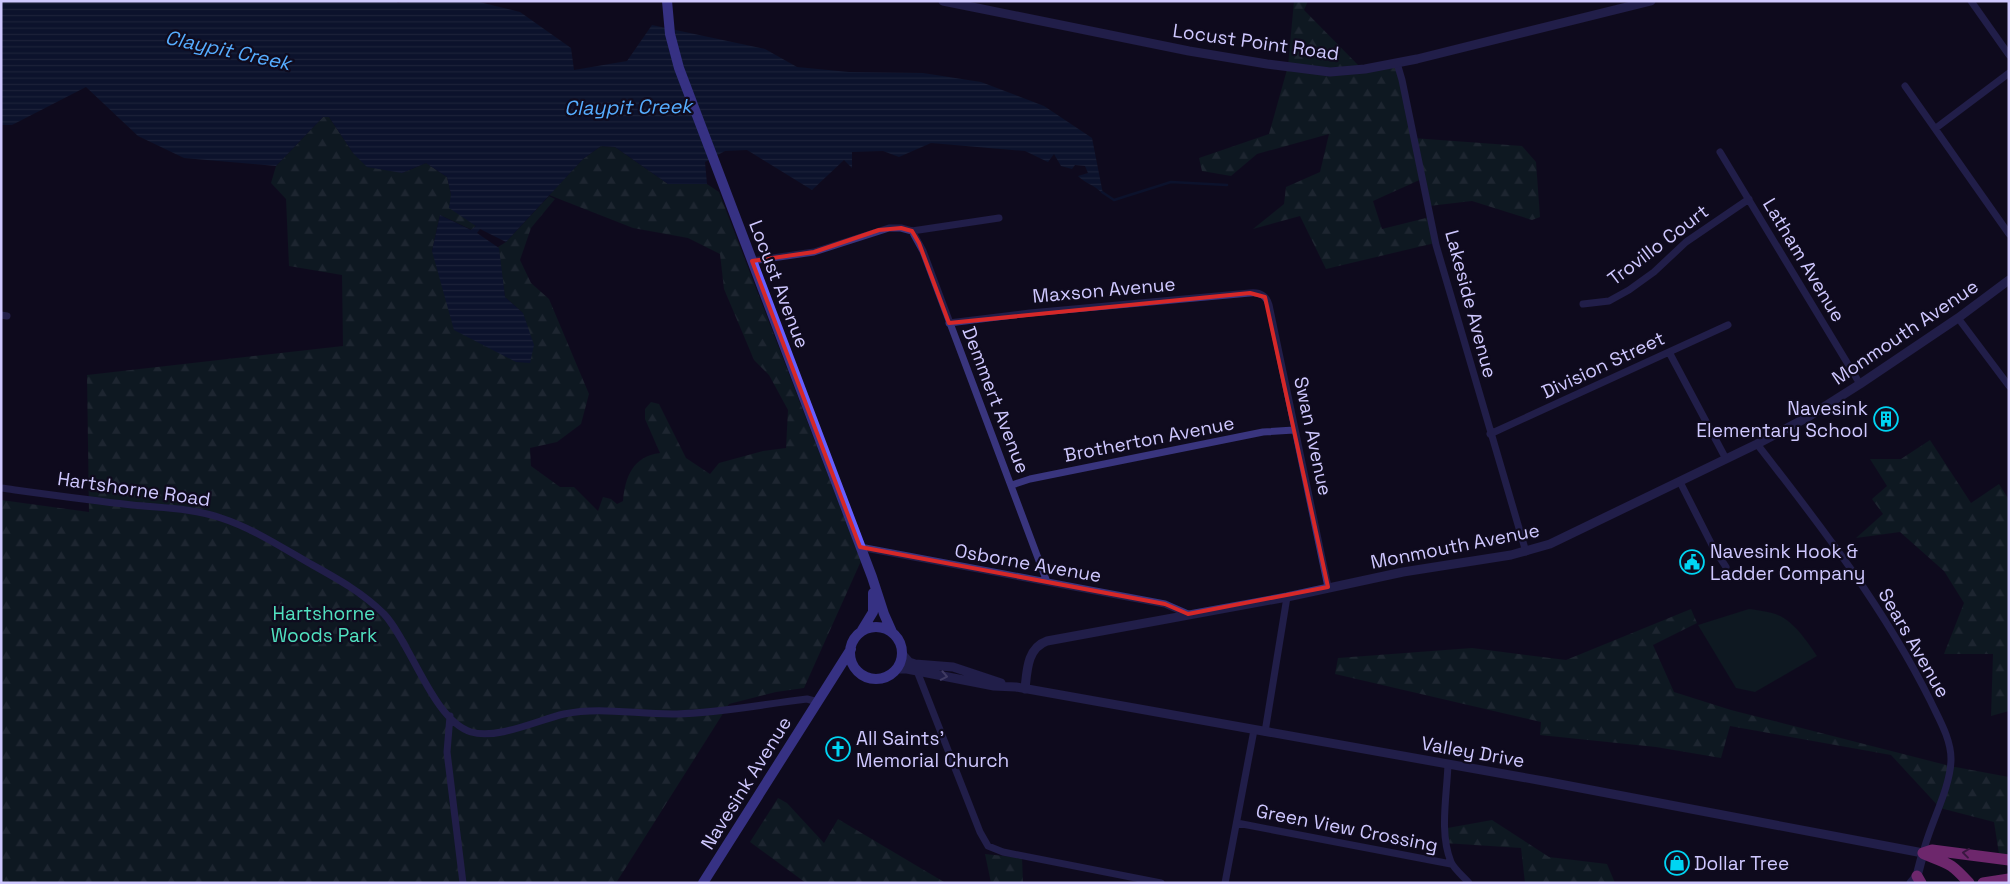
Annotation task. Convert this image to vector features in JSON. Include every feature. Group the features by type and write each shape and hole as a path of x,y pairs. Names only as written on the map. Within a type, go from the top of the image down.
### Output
{"highway":[{"path":"1923,853 1932,850 2009,860"},
{"path":"1923,853 1953,865 1969,883"},
{"path":"1983,883 2009,879"}],"main road":[{"name":"Locust Avenue","path":"667,1 668,26 679,68 892,632"},
{"name":"Locust Avenue","path":"862,631 873,612 872,577"},
{"path":"876,626 886,628 892,632 900,642 902,654 896,669 887,677 877,679 867,676 857,669 852,661 851,649 854,641 862,631 876,626"},
{"name":"Navesink Avenue","path":"703,883 851,649"},
{"name":"Navesink Avenue","path":"818,702 844,671 851,668 857,669"}],"street":[{"name":"Locust Point Road","path":"942,1 1189,51 1317,71 1337,72 1397,63 1651,1"},
{"path":"1971,1 2009,55"},
{"name":"Lakeside Avenue","path":"1397,63 1436,245 1526,552"},
{"path":"1936,128 2009,73"},
{"path":"1905,86 2009,234"},
{"name":"Latham Avenue","path":"1720,152 1860,384"},
{"name":"Trovillo Court","path":"1583,304 1609,301 1629,290 1654,272 1686,242 1749,200"},
{"path":"752,261 814,252 889,228 901,228 912,231 999,218"},
{"name":"Demmert Avenue","path":"912,231 922,251 1047,582"},
{"name":"Monmouth Avenue","path":"1020,688 1034,649 1043,642 1403,572 1526,552 1573,535 1726,460 1808,417 1958,318 2009,280"},
{"name":"Maxson Avenue","path":"949,324 1030,313 1250,292 1261,294"},
{"name":"Swan Avenue","path":"1261,294 1269,305 1328,587"},
{"path":"1958,318 2009,386"},
{"name":"Division Street","path":"1490,434 1728,325"},
{"path":"1669,352 1726,460"},
{"name":"Brotherton Avenue","path":"1012,486 1030,479 1263,432 1294,430"},
{"name":"Sears Avenue","path":"1757,444 1815,518 1866,592 1904,652 1945,732 1951,754 1950,772 1916,880"},
{"path":"1680,482 1713,547 1726,567"},
{"name":"Hartshorne Road","path":"1,488 185,511 222,518 248,529 328,573 372,602 393,625 429,688 450,716 458,725 471,732 487,734 562,714 587,711 676,714 807,699 818,702"},
{"name":"Osborne Avenue","path":"860,548 1165,604 1188,614"},
{"path":"1265,732 1286,596"},
{"name":"Valley Drive","path":"902,654 909,662 915,664 953,667 1020,688"},
{"name":"Valley Drive","path":"896,669 917,671 994,686 1020,688 1448,764 1923,853"},
{"path":"917,671 980,832 984,841 992,848 1161,883"},
{"path":"450,716 447,752 463,883"},
{"path":"1225,883 1254,730"},
{"path":"1448,764 1445,827 1451,864 1469,883"},
{"name":"Green View Crossing","path":"1237,823 1451,864"}],"highlighted area":[{"path":"901,228 912,231 919,243 949,323 1250,293 1265,297 1328,587 1188,614 1165,604 860,547 752,261 814,252 879,230"}],"green space":[{"path":"1294,1 1308,1 1304,10 1360,67 1395,63 1413,138 1522,146 1536,162 1540,217 1532,220 1472,201 1429,206 1424,178 1373,201 1382,229 1430,217 1435,243 1326,269 1300,216 1253,229 1284,204 1286,187 1320,172 1329,134 1257,154 1231,176 1202,171 1199,158 1269,134 1288,66"},
{"name":"Hartshorne Woods Park","path":"323,117 329,117 353,153 402,173 426,163 447,177 451,194 476,226 472,230 440,215 432,251 523,313 505,297 498,247 506,242 549,196 555,199 531,228 520,260 531,283 549,299 589,394 581,424 557,442 530,448 531,466 560,487 574,487 598,511 603,497 611,499 617,504 623,501 628,476 632,469 643,458 660,453 645,419 645,409 651,402 659,404 686,458 710,474 719,463 763,451 786,448 788,410 769,375 754,360 724,289 720,254 688,238 633,228 549,195 583,159 601,146 615,147 668,184 707,184 719,192 861,561 804,688 776,692 729,704 616,883 1,883 1,500 89,512 87,375 343,346 342,275 289,266 286,199 271,183 276,166"},
{"path":"1930,440 1971,503 1999,484 2009,500 2009,711 1991,716 1993,654 1944,654 1964,603 1944,571 1900,532 1856,538 1883,514 1872,499 1887,486 1870,459 1901,459"},
{"path":"1691,609 1697,623 1653,645 1674,692 1731,710 1950,766 2009,777 2009,855 1999,854 1994,822 1940,808 1891,755 1730,726 1721,758 1656,747 1540,735 1541,722 1335,674 1338,658 1472,648 1566,660"},
{"path":"1749,609 1772,613 1786,620 1798,630 1817,656 1755,692 1736,688 1698,625"},
{"path":"778,798 787,803 824,843 838,819 944,882 806,883 750,842"},
{"path":"1492,820 1549,857 1607,864 1615,883 1525,883 1521,848 1444,843 1442,829"},
{"path":"985,854 1022,858 1023,883 991,883"}],"water":[{"path":"1,1 395,1 398,3 406,1 475,1 520,12 571,48 574,70 627,61 652,25 765,49 797,67 849,72 923,73 981,82 1044,106 1092,138 1103,194 1078,176 1088,173 1085,166 1075,165 1072,169 1061,166 1054,154 1048,162 1025,151 931,143 899,157 883,151 852,152 852,168 844,160 812,190 747,150 725,151 705,162 707,184 668,184 615,147 601,146 583,159 506,242 480,229 477,233 499,248 505,297 523,313 534,345 530,363 516,362 454,330 432,251 440,215 471,230 476,226 449,208 451,194 447,177 426,163 402,173 367,167 353,153 329,117 323,117 276,166 184,158 138,136 86,87 12,125 1,125"}],"waterway":[{"name":"Claypit Creek","path":"1102,192 1114,200 1171,182 1227,185"}],"place":[{"name":"Navesink Elementary School","path":"1886,419"},
{"name":"Navesink Hook & Ladder Company","path":"1692,562"},
{"name":"All Saints' Memorial Church","path":"838,749"},
{"name":"Dollar Tree","path":"1677,863"}]}
